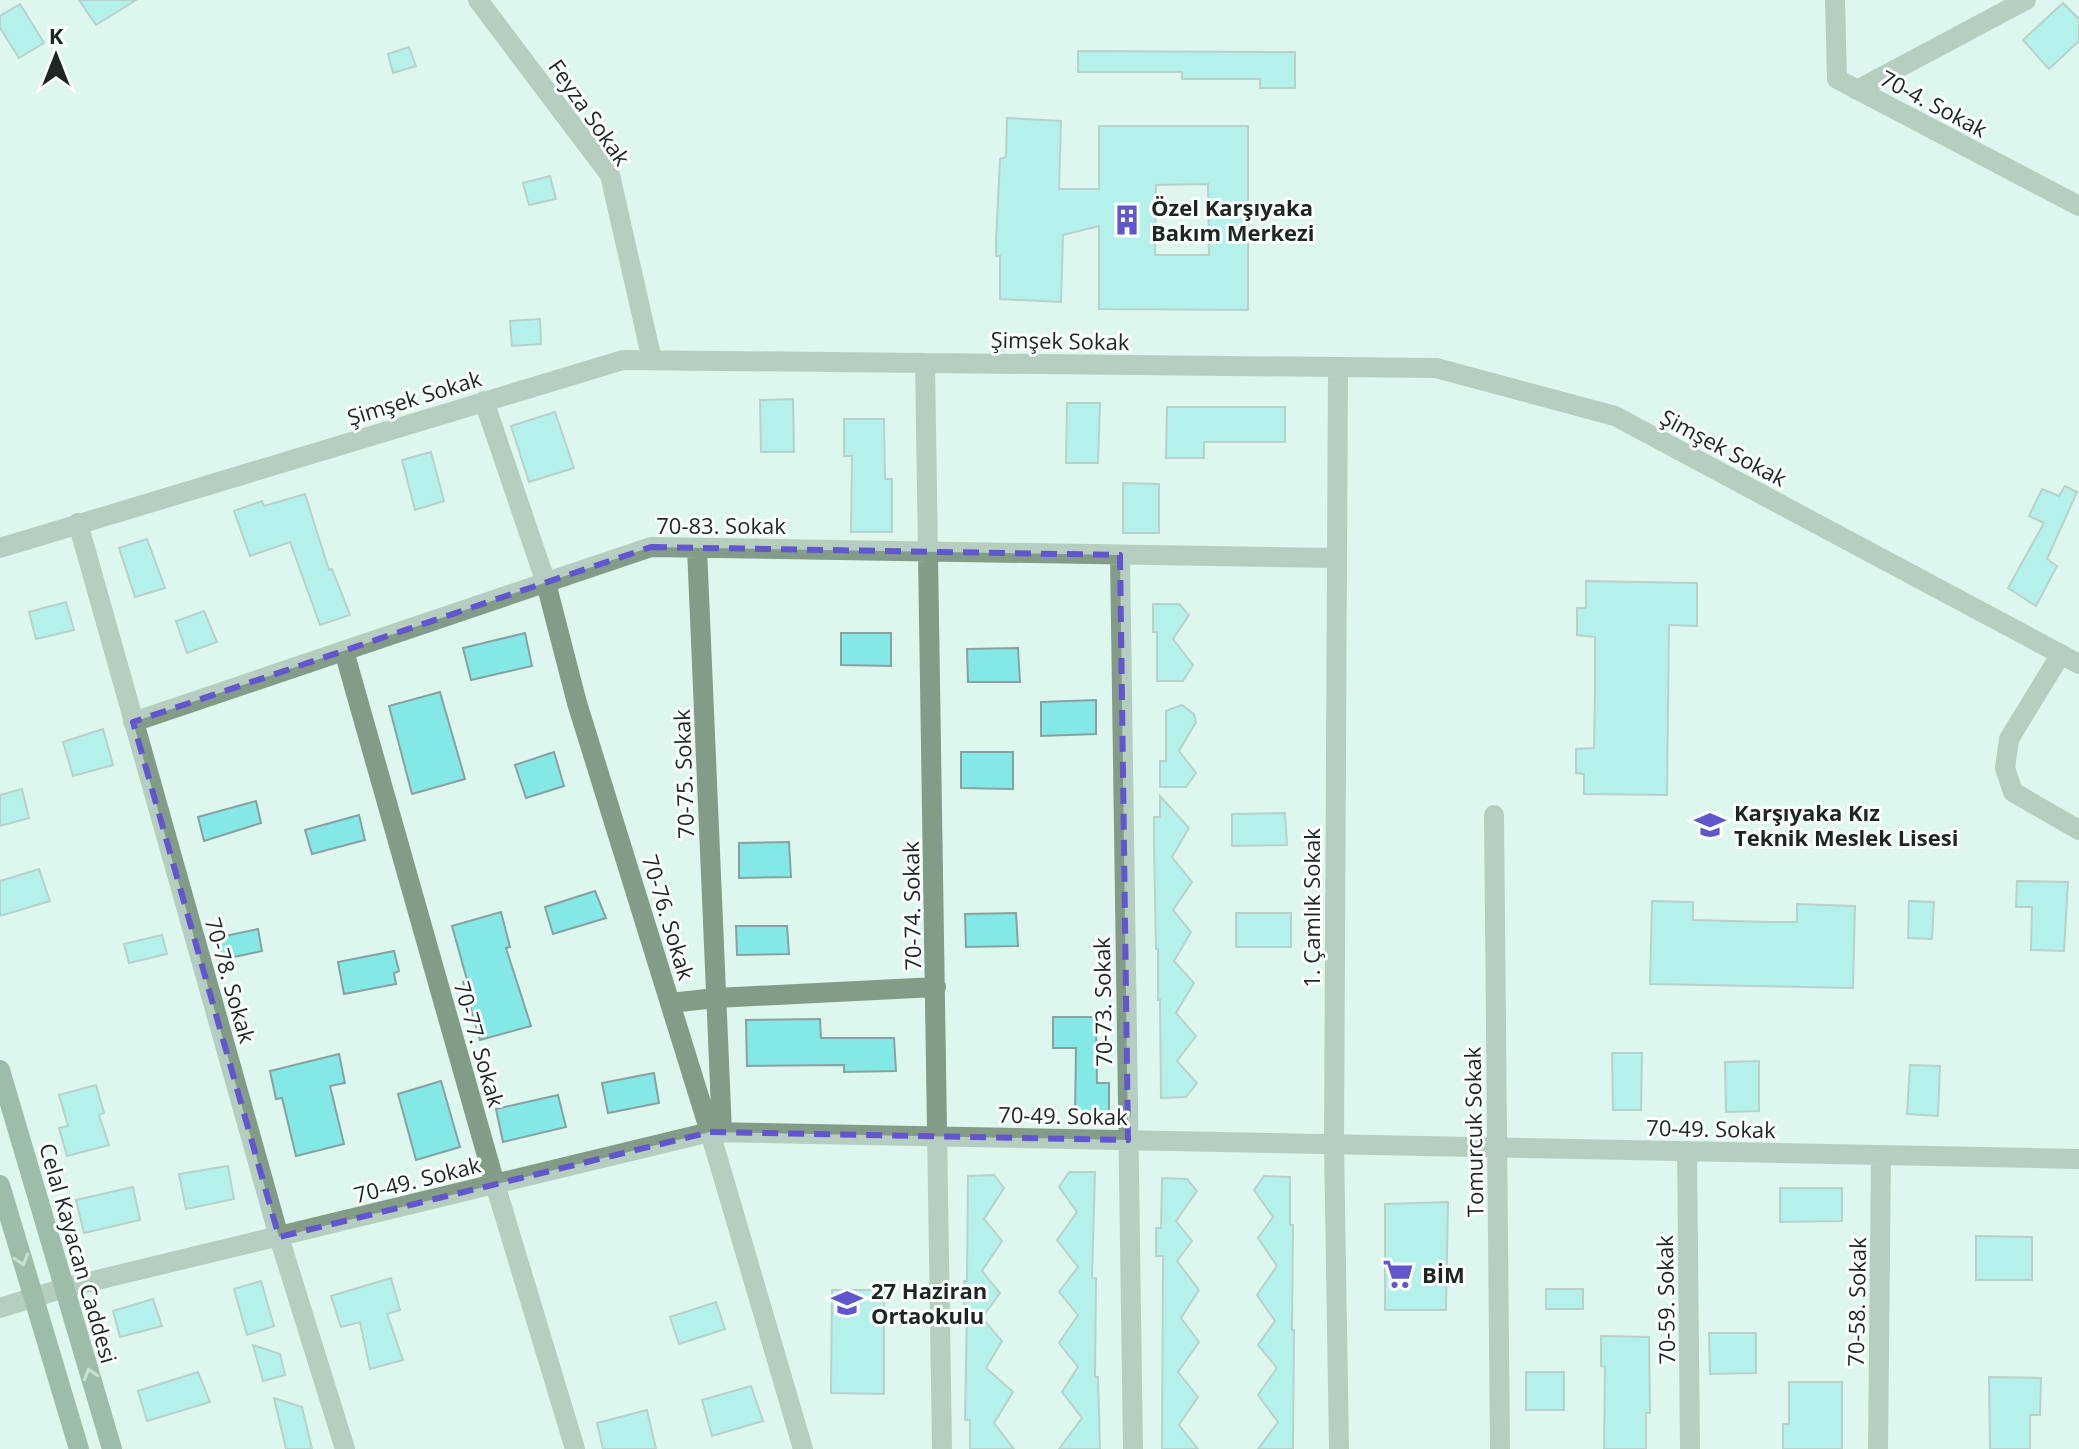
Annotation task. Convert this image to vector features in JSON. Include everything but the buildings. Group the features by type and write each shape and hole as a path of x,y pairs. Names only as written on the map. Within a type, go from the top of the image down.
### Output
{"street":[{"name":"Feyza Sokak","path":"478,0 610,175 652,360"},
{"name":"70-4. Sokak","path":"1835,0 1837,79 2079,206"},
{"path":"1857,90 2026,0"},
{"name":"Şimşek Sokak","path":"0,548 623,360 1436,368 1615,416 2070,659"},
{"name":"70-74. Sokak","path":"925,363 942,1449"},
{"name":"1. Çamlık Sokak","path":"1338,367 1334,1144 1339,1449"},
{"name":"70-76. Sokak","path":"484,401 546,583 577,703 670,1003 716,1132 803,1449"},
{"name":"70-78. Sokak","path":"78,523 279,1237 345,1449"},
{"name":"70-83. Sokak","path":"133,722 651,547 1337,558"},
{"name":"70-75. Sokak","path":"697,548 716,998 716,1132"},
{"name":"70-73. Sokak","path":"1120,555 1133,1449"},
{"name":"70-77. Sokak","path":"344,651 495,1184 575,1449"},
{"path":"2070,659 2009,739 2005,768 2013,792 2079,830"},
{"name":"Tomurcuk Sokak","path":"1494,815 1500,1449"},
{"path":"670,1003 936,987"},
{"name":"Celal Kayacan Caddesi","path":"0,1070 112,1449"},
{"name":"70-49. Sokak","path":"0,1308 64,1288 716,1132 2079,1159"},
{"name":"70-59. Sokak","path":"1687,1151 1690,1449"},
{"name":"70-58. Sokak","path":"1878,1449 1881,1155"},
{"path":"0,1185 79,1449"}],"highlighted area":[{"path":"651,547 1120,555 1128,1140 710,1132 279,1237 133,722"}],"place":[{"name":"Özel Karşıyaka Bakım Merkezi","path":"1127,220"},
{"name":"Karşıyaka Kız Teknik Meslek Lisesi","path":"1710,825"},
{"name":"BİM","path":"1398,1274"},
{"name":"27 Haziran Ortaokulu","path":"847,1303"}]}
